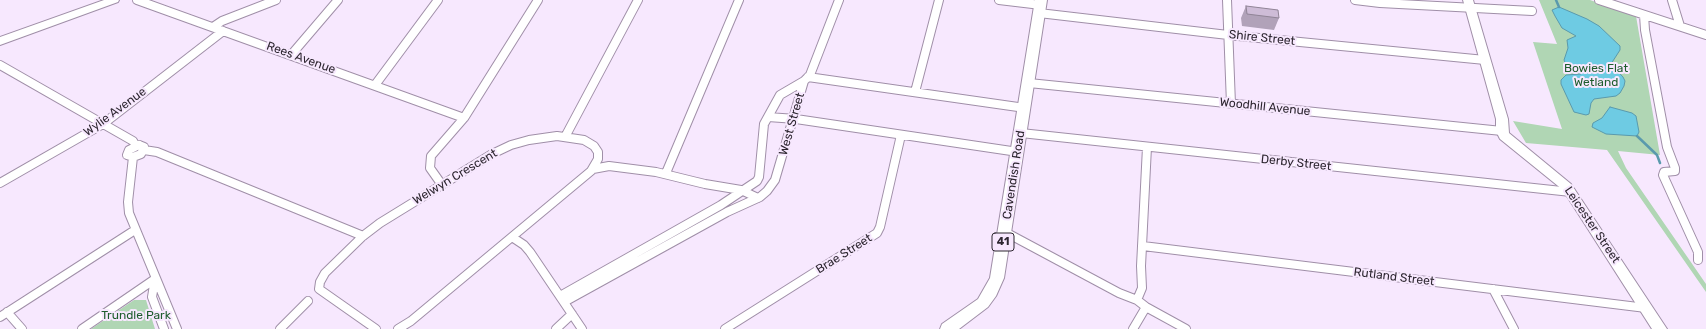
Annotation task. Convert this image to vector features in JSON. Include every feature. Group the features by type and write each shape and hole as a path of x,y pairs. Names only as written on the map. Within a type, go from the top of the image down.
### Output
{"main road":[{"name":"Cavendish Road","path":"947,329 978,308 991,292 998,272 1041,6"}],"street":[{"path":"0,41 114,0"},
{"name":"Rees Avenue","path":"137,0 464,118"},
{"path":"213,27 222,21 276,0"},
{"path":"291,55 338,0"},
{"path":"375,85 438,0"},
{"path":"442,185 432,172 430,158 464,118 538,0"},
{"path":"565,137 638,0"},
{"path":"666,174 739,0"},
{"path":"839,0 814,67 806,79 915,92 1025,108"},
{"path":"915,92 939,0"},
{"name":"Shire Street","path":"999,0 1228,35 1485,60"},
{"path":"1227,0 1231,104"},
{"path":"1354,0 1380,3 1469,4 1532,11"},
{"path":"1599,0 1706,34"},
{"path":"1672,0 1680,26"},
{"path":"1469,4 1502,119 1502,131"},
{"path":"1644,15 1645,30 1667,147 1675,168 1675,171 1664,172 1663,174 1698,252 1698,260"},
{"name":"Wylie Avenue","path":"0,183 102,124 222,31"},
{"path":"0,65 133,141 136,146"},
{"name":"West Street","path":"562,299 744,191 754,183 759,177 763,128 768,117 780,95 806,79"},
{"name":"West Street","path":"758,198 771,187 775,180 788,138 792,119 806,79"},
{"name":"Woodhill Avenue","path":"1028,83 1502,131"},
{"path":"768,117 792,119 1018,152"},
{"name":"Leicester Street","path":"1502,131 1504,136 1560,180 1571,192 1660,329"},
{"name":"Derby Street","path":"1020,133 1571,192"},
{"name":"Brae Street","path":"725,329 877,233 880,227 901,135"},
{"name":"Welwyn Crescent","path":"376,329 320,291 319,285 328,269 363,236 380,223 492,154 511,145 540,138 565,137 584,140 594,146 598,156 598,162 593,169"},
{"path":"144,150 141,154 133,157 128,156 127,154 131,148 143,146 144,150 157,152 363,236"},
{"path":"1137,300 1142,288 1142,246 1147,147"},
{"path":"133,157 128,208 177,329"},
{"path":"398,329 411,321 593,169 612,166 666,174 705,184 744,191 758,198"},
{"path":"562,299 734,208 758,198"},
{"path":"22,329 4,314 114,242 136,230"},
{"path":"1005,232 1119,293 1137,300 1146,308 1186,329"},
{"path":"512,237 524,245 530,252 582,329"},
{"name":"Rutland Street","path":"1142,246 1646,308"},
{"path":"82,329 156,279"},
{"path":"156,279 152,297 164,329"},
{"path":"1493,289 1514,329"},
{"path":"280,329 308,301"},
{"path":"1133,329 1146,308"},
{"path":"556,329 572,314"}],"green space":[{"name":"Bowies Flat Wetland","path":"1539,0 1590,0 1636,16 1660,155 1618,151 1626,168 1706,284 1706,292 1607,150 1526,143 1513,121 1562,129 1533,42 1557,44"},
{"name":"Trundle Park","path":"134,300 146,300 155,329 91,329"}],"water":[{"path":"1559,7 1599,26 1620,46 1620,50 1611,64 1623,77 1625,81 1624,86 1620,93 1616,96 1594,99 1591,103 1589,114 1586,115 1574,112 1561,84 1561,80 1566,75 1581,74 1566,65 1564,60 1568,48 1567,40 1576,36 1562,28 1552,10"},
{"path":"1610,107 1632,113 1636,116 1639,132 1637,136 1606,134 1592,127 1593,123 1602,118"}],"building":[{"path":"1246,6 1278,10 1279,18 1247,14"}],"waterway":[{"path":"1556,0 1559,7"},
{"path":"1637,136 1657,155 1660,163"}]}
